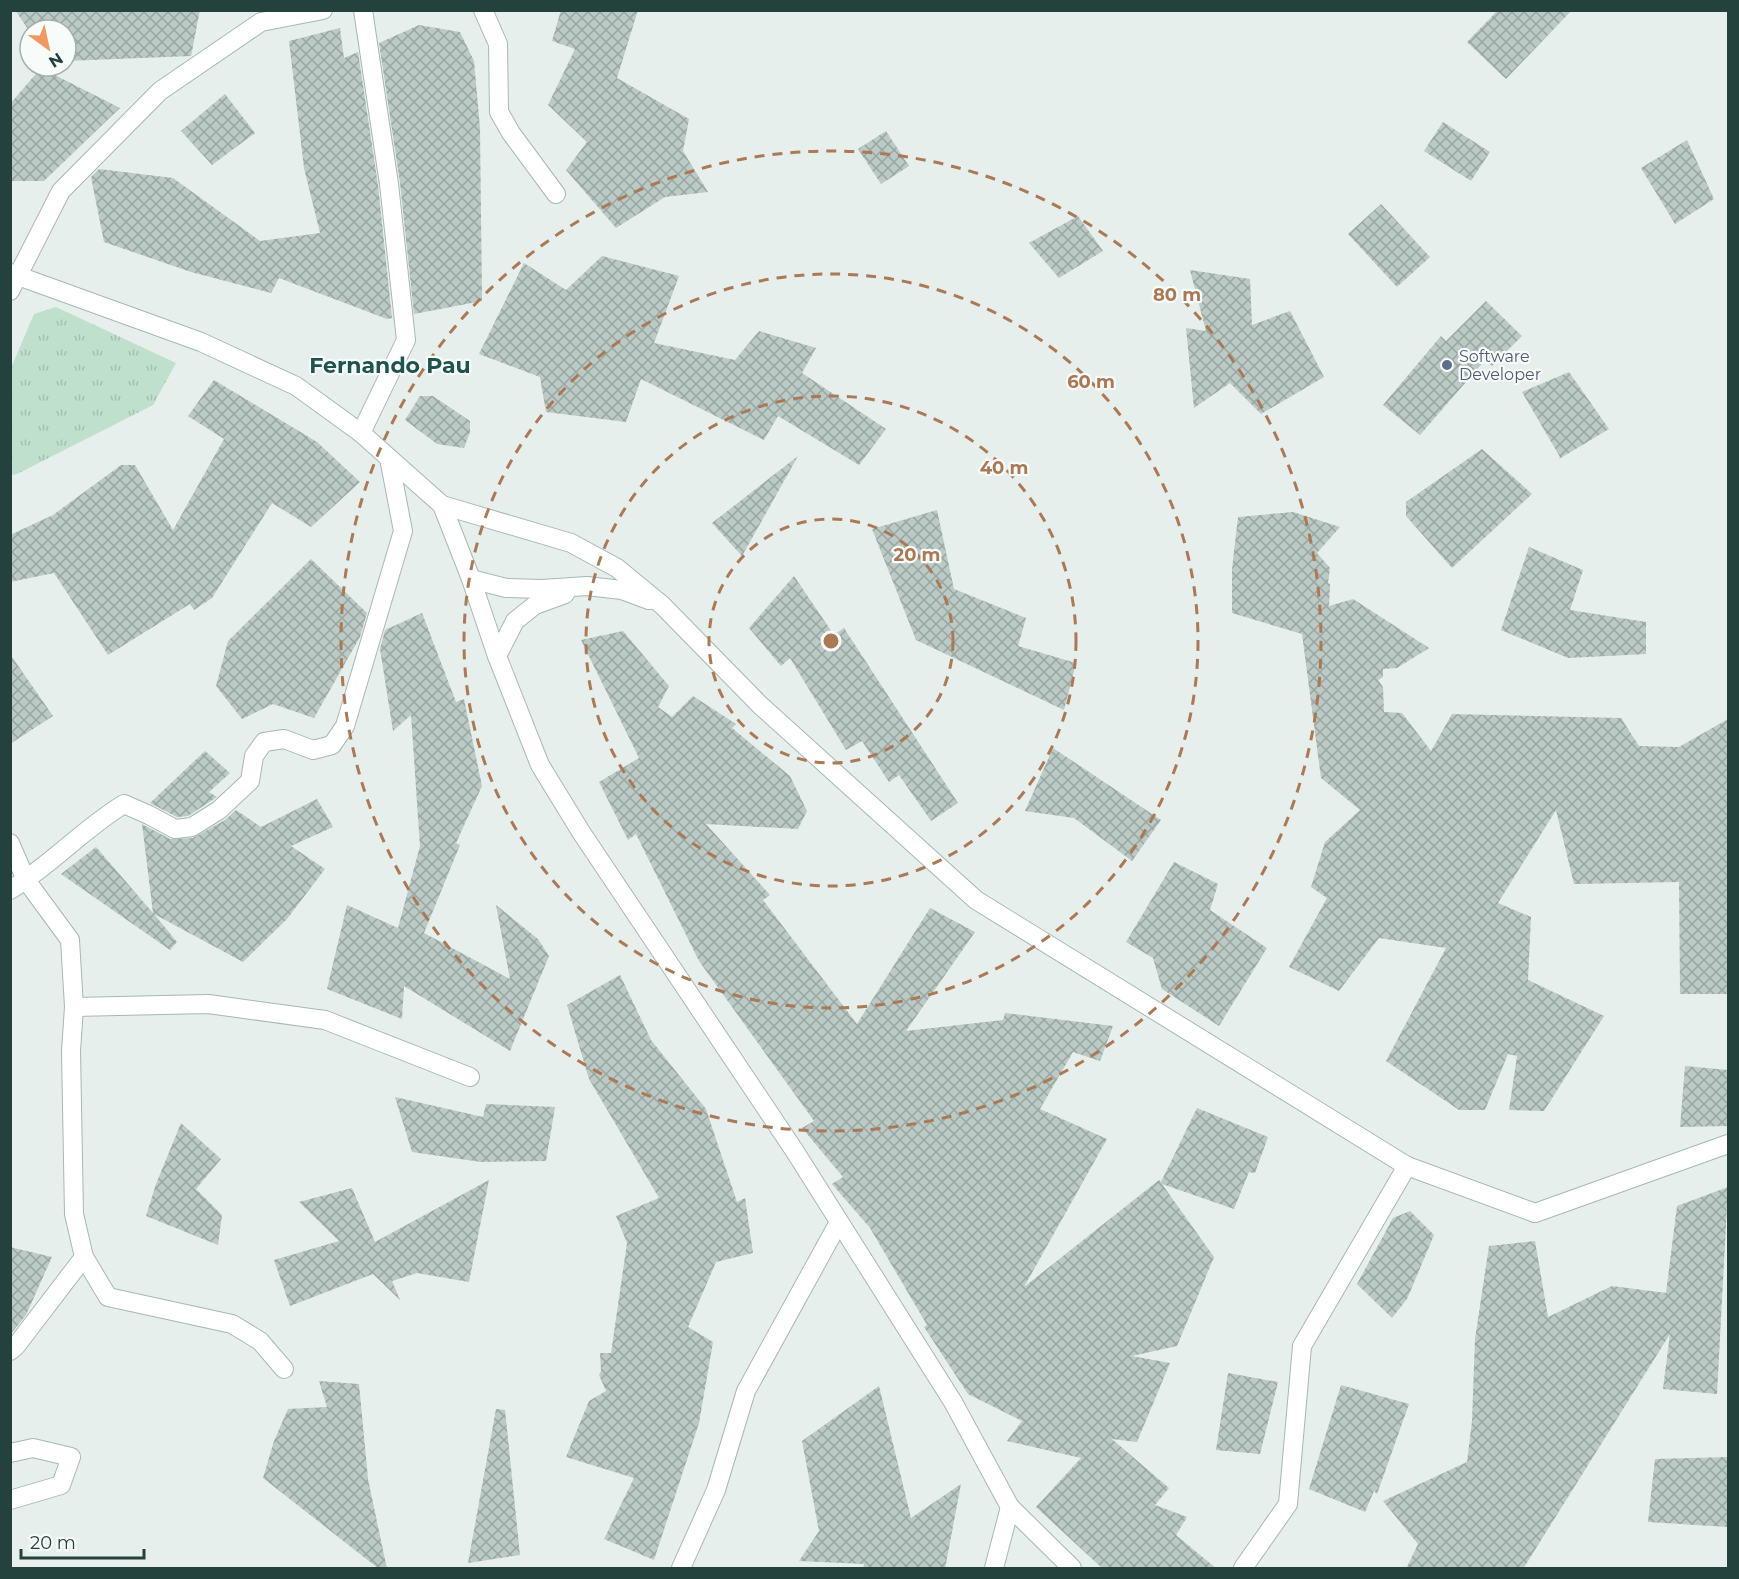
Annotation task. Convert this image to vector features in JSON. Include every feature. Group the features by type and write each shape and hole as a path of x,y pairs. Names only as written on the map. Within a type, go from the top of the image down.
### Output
{"street":[{"path":"323,10 261,22 160,91 61,190 13,280 201,342 296,386 361,433 442,505 571,543 617,568 662,605 760,705 976,900 1407,1167 1534,1213 1728,1144"},
{"path":"361,433 406,340 389,184 363,10"},
{"path":"483,10 498,44 499,112 511,133 556,194"},
{"path":"18,885 104,816 124,804 175,829 192,827 219,810 250,781 254,756 264,742 284,739 313,750 332,745 345,726 403,531 389,458"},
{"path":"442,505 540,765 581,832 794,1150 953,1402 1010,1507 1072,1569"},
{"path":"471,579 506,588 542,589 587,586 622,590 662,605"},
{"path":"497,656 515,621 535,604 587,586"},
{"path":"10,843 18,885 70,940 74,1007 71,1051 74,1214 84,1257 108,1297 232,1324 260,1341 284,1369"},
{"path":"74,1007 208,1004 325,1020 470,1077"},
{"path":"1243,1569 1288,1504 1302,1346 1407,1167"},
{"path":"681,1569 716,1490 746,1390 839,1222"},
{"path":"10,1351 84,1257"},
{"path":"10,1453 33,1448 71,1457 61,1485 10,1500"},
{"path":"993,1569 1010,1507"}],"green space":[{"path":"56,307 176,363 153,405 11,475 11,368 34,314"}],"building":[{"path":"15,10 200,10 191,56 78,61 78,18 20,18"},
{"path":"561,10 638,10 617,78 689,119 683,151 708,192 665,197 616,228 566,170 587,142 548,105 575,49 552,41"},
{"path":"1498,10 1572,10 1506,79 1467,42"},
{"path":"419,25 460,32 474,61 480,128 482,301 414,314 400,183 379,43"},
{"path":"340,28 344,58 358,52 378,185 392,318 387,319 279,278 271,293 191,272 104,242 91,177 99,169 173,178 260,241 320,233 304,168 289,41"},
{"path":"32,78 61,78 120,108 44,181 10,181 10,104"},
{"path":"225,94 255,133 212,165 181,131"},
{"path":"1443,122 1490,152 1471,181 1424,151"},
{"path":"886,131 909,166 881,184 858,149"},
{"path":"1687,140 1714,199 1675,224 1641,168"},
{"path":"1381,204 1430,257 1397,287 1348,234"},
{"path":"1078,216 1103,251 1059,278 1029,243"},
{"path":"602,256 679,276 654,343 735,360 759,331 816,348 802,373 886,429 859,465 778,416 764,440 641,379 626,422 546,412 540,377 479,354 524,263 566,290"},
{"path":"1190,270 1250,279 1252,325 1290,311 1324,377 1261,414 1230,383 1194,408 1186,328 1206,331"},
{"path":"1486,301 1522,336 1492,366 1485,360 1420,435 1383,405 1441,336 1446,341"},
{"path":"1569,372 1609,429 1559,459 1560,457 1522,392"},
{"path":"214,380 317,442 360,482 311,527 272,503 212,598 194,610 190,604 108,655 54,573 10,582 10,535 53,515 121,465 135,465 173,530 224,439 188,416"},
{"path":"420,396 433,396 470,421 470,432 464,448 437,444 405,420"},
{"path":"1482,449 1532,494 1452,568 1406,516 1406,502"},
{"path":"798,456 742,556 712,523"},
{"path":"937,510 954,589 1026,618 1018,646 1076,663 1064,710 916,640 872,529"},
{"path":"1293,512 1340,527 1317,553 1330,568 1329,606 1353,599 1429,648 1397,668 1383,669 1383,677 1378,680 1383,687 1384,712 1402,713 1431,751 1452,714 1621,718 1639,746 1679,747 1728,719 1728,994 1680,994 1679,882 1574,884 1556,810 1498,903 1531,917 1528,980 1604,1016 1544,1111 1509,1110 1517,1056 1508,1054 1485,1110 1459,1110 1386,1061 1446,948 1379,938 1339,991 1289,967 1327,898 1311,887 1325,842 1360,810 1321,778 1302,634 1232,613 1232,569 1238,517"},
{"path":"1529,547 1583,570 1570,610 1646,622 1646,654 1568,658 1501,630"},
{"path":"311,559 367,613 360,637 314,718 273,704 242,719 216,686 228,641"},
{"path":"794,576 834,635 844,628 958,803 931,821 899,775 889,782 862,741 846,750 790,658 781,666 749,628"},
{"path":"422,613 456,702 464,699 482,786 456,843 460,845 424,933 510,979 496,905 538,939 549,956 510,1051 404,986 402,1019 327,989 347,905 398,928 420,846 411,715 393,731 380,649 385,630"},
{"path":"623,631 669,686 658,707 672,717 693,696 736,724 732,728 790,776 807,811 798,829 706,824 770,895 763,900 857,1024 930,908 975,932 906,1031 1003,1020 1005,1013 1113,1026 1100,1061 1073,1052 1040,1109 1107,1139 1024,1287 1159,1180 1161,1182 1197,1108 1268,1137 1255,1173 1249,1172 1234,1209 1162,1184 1214,1257 1177,1346 1132,1356 1170,1363 1137,1442 1112,1439 1169,1488 1155,1505 1187,1517 1176,1535 1217,1569 1103,1569 1036,1507 1081,1458 1007,1441 1022,1421 968,1394 924,1327 927,1325 870,1228 832,1184 843,1177 802,1128 814,1121 699,961 636,834 628,840 599,782 639,758 581,640"},
{"path":"10,654 53,716 10,744"},
{"path":"1053,748 1161,820 1132,861 1074,818 1025,811"},
{"path":"205,751 230,773 209,792 217,797 188,816 177,817 150,803"},
{"path":"317,799 333,827 291,846 325,869 287,919 243,962 154,914 177,942 170,950 61,874 96,847 153,913 142,824 170,839 193,838 225,820 236,810 261,827"},
{"path":"1174,862 1218,884 1210,910 1267,948 1219,1026 1162,989 1153,958 1126,942"},
{"path":"620,975 651,1040 706,1109 737,1202 745,1198 753,1253 716,1262 688,1327 713,1342 699,1423 654,1560 604,1539 634,1478 566,1457 589,1401 606,1391 599,1375 601,1371 600,1353 611,1353 627,1243 616,1216 659,1198 589,1079 567,1005"},
{"path":"1685,1066 1728,1070 1728,1126 1680,1127"},
{"path":"395,1097 483,1117 486,1104 555,1107 546,1161 481,1162 412,1152"},
{"path":"181,1123 221,1159 196,1189 222,1215 218,1245 146,1216 156,1184"},
{"path":"489,1180 469,1282 417,1273 392,1281 400,1300 373,1274 290,1306 274,1260 339,1241 299,1202 352,1188 375,1242"},
{"path":"1728,1187 1717,1394 1663,1389 1670,1334 1523,1569 1406,1569 1418,1544 1383,1501 1467,1462 1472,1421 1475,1339 1489,1246 1535,1241 1548,1317 1612,1286 1666,1293 1677,1206"},
{"path":"1410,1211 1434,1235 1407,1299 1392,1318 1357,1284 1393,1218"},
{"path":"10,1247 52,1257 26,1315 10,1335"},
{"path":"1228,1373 1278,1382 1260,1454 1216,1450"},
{"path":"319,1381 359,1384 368,1479 387,1569 379,1569 263,1478 274,1441 288,1409 327,1407"},
{"path":"1341,1385 1409,1404 1377,1494 1374,1491 1365,1512 1309,1489"},
{"path":"879,1386 911,1518 961,1484 945,1569 863,1569 864,1564 799,1561 819,1531 802,1441"},
{"path":"496,1409 505,1410 520,1555 468,1563"},
{"path":"1728,1457 1728,1527 1648,1522 1655,1459"}],"place":[{"name":"Software Developer","path":"1447,365"}],"district":[{"name":"Fernando Pau","path":"390,365"}]}
